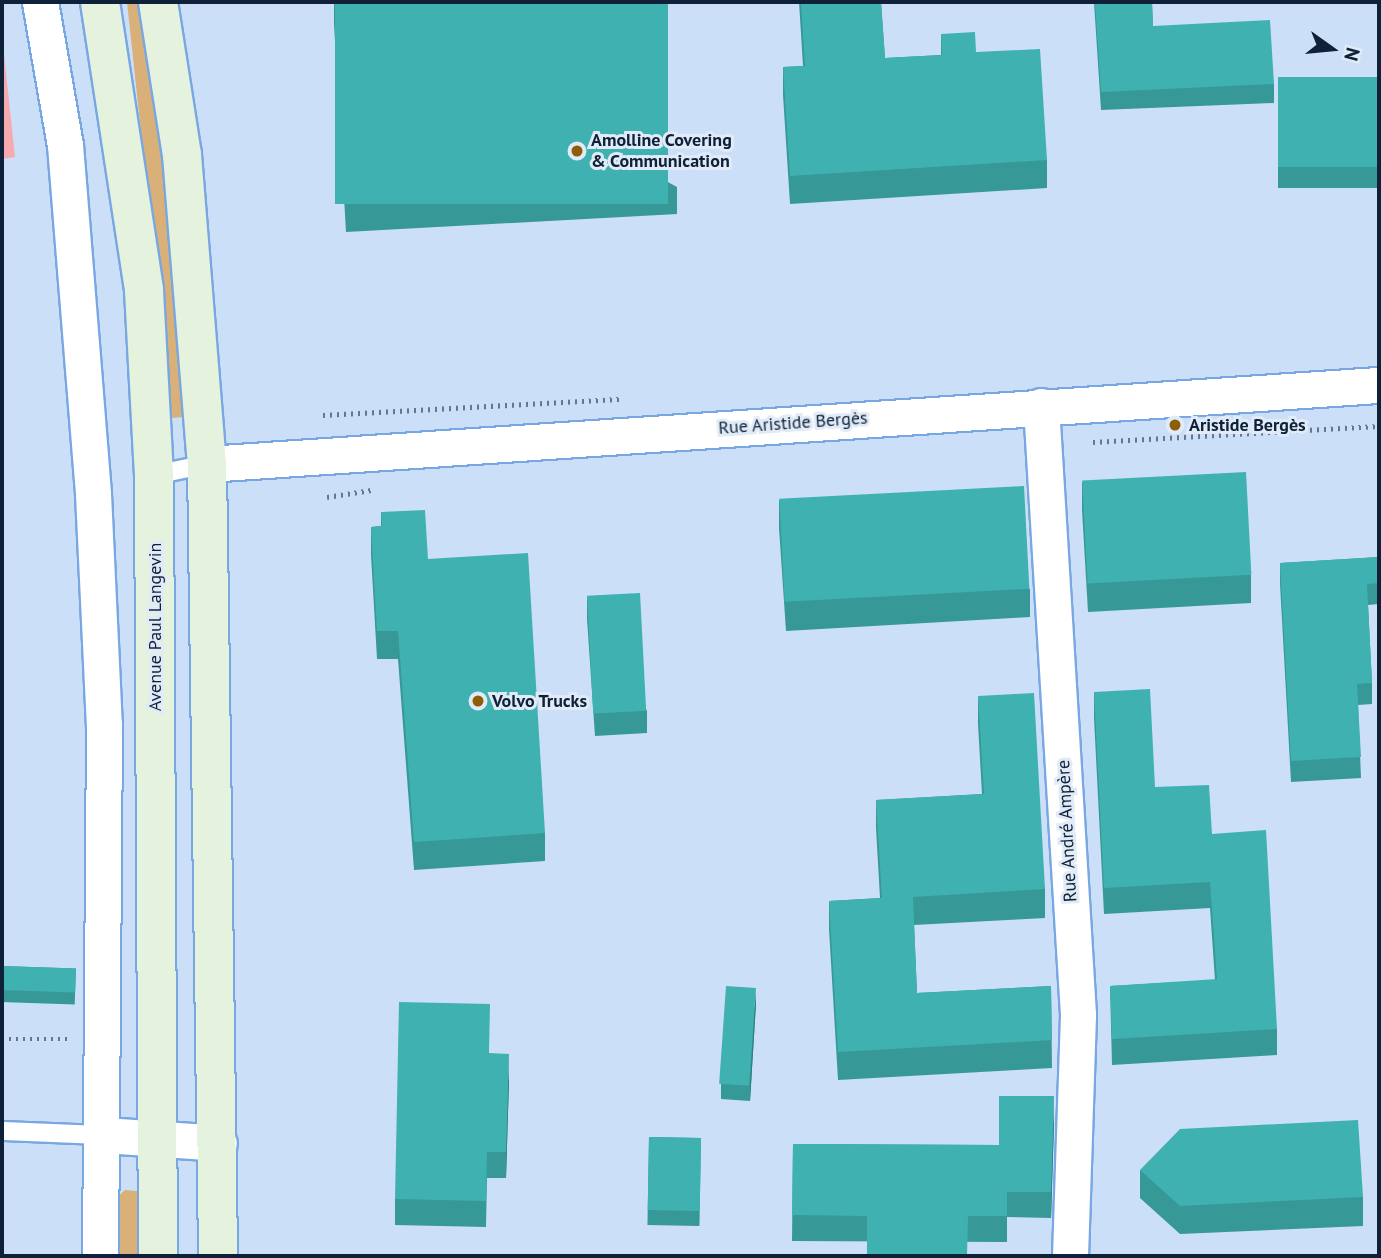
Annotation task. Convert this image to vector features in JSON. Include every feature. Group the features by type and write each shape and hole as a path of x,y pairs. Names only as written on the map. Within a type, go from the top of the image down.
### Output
{"main road":[{"name":"Avenue Paul Langevin","path":"100,2 144,291 154,475 158,1256"},
{"path":"158,2 182,155 207,464 219,1143 218,1256"}],"street":[{"path":"40,2 65,145 93,494 104,725 100,1256"},
{"name":"Rue Aristide Bergès","path":"207,464 1379,385"},
{"name":"Rue André Ampère","path":"1041,406 1078,1015 1070,1256"},
{"path":"103,1135 159,1141 219,1143"}],"lane":[{"path":"154,475 207,464"},
{"path":"2,1131 103,1135"}],"path":[{"path":"1093,442 1379,426"},
{"path":"2,1039 71,1039 71,1053"}],"shaded area":[{"path":"127,2 149,2 173,173 184,417 172,418"},
{"path":"2,36 15,157 2,159"},
{"path":"125,1190 137,1191 144,1207 144,1256 114,1256 115,1199"}],"building":[{"path":"335,2 668,2 668,204 335,204"},
{"path":"801,2 881,2 885,58 942,55 941,34 975,32 976,52 1040,49 1047,160 790,176 783,67 805,66"},
{"path":"1095,2 1152,2 1153,26 1270,20 1274,84 1101,92"},
{"path":"1278,77 1379,77 1379,167 1278,167"},
{"path":"1246,472 1251,575 1088,583 1082,481"},
{"path":"1024,486 1029,589 785,602 779,499"},
{"path":"425,510 428,559 528,553 545,833 414,842 398,631 377,631 371,527 382,526 381,512"},
{"path":"1379,557 1379,583 1367,584 1372,683 1357,684 1361,757 1291,761 1280,563"},
{"path":"640,593 646,711 593,714 587,596"},
{"path":"1150,689 1155,787 1209,785 1212,834 1266,830 1277,1029 1112,1039 1110,986 1217,979 1210,882 1104,888 1094,692"},
{"path":"1034,693 1045,889 913,897 917,993 1051,986 1052,1040 838,1052 829,901 882,898 876,800 984,794 978,696"},
{"path":"2,966 76,969 75,993 2,990"},
{"path":"726,986 756,988 749,1086 719,1084"},
{"path":"399,1002 490,1004 489,1053 509,1054 506,1152 487,1152 486,1201 395,1199"},
{"path":"999,1096 1054,1096 1051,1192 1007,1192 1007,1216 968,1216 967,1256 867,1256 867,1216 792,1215 793,1144 999,1145"},
{"path":"1358,1120 1363,1197 1180,1206 1140,1170 1180,1129"},
{"path":"649,1137 701,1138 700,1211 648,1210"}],"place":[{"name":"Amolline Covering & Communication","path":"577,151"},
{"name":"Aristide Bergès","path":"1175,425"},
{"name":"Volvo Trucks","path":"478,701"}]}
